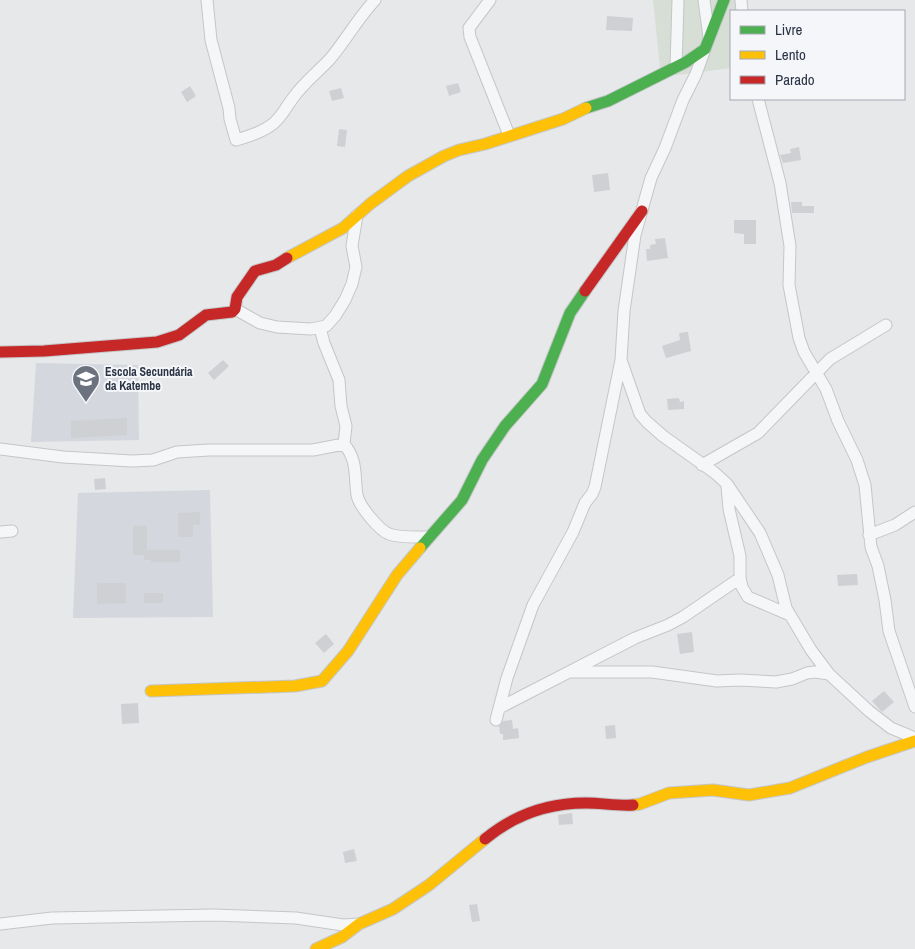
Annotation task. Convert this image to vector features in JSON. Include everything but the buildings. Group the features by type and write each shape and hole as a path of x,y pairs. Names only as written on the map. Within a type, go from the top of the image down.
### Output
{"street":[{"path":"207,0 211,40 236,140 260,131 280,118 293,98 339,47 375,0"},
{"path":"490,0 469,28 470,37 509,135"},
{"path":"676,67 678,0"},
{"path":"704,0 709,37"},
{"path":"496,720 507,678 533,605 573,532 585,502 595,487 621,360 635,235 656,165 696,74 724,0"},
{"path":"0,352 44,351 157,342 179,335 206,316 232,312 235,309 237,297 255,271 276,265 291,255 327,238 343,228 408,176 444,156 563,119 608,100 676,67 705,49"},
{"path":"758,100 780,183 790,246 790,285 795,324 804,352 826,390 838,421 857,460 865,485 869,535 878,566 889,631 915,707"},
{"path":"150,691 296,686 322,681 348,651 390,589 397,575 462,500 482,460 505,426 542,384 570,313 642,211"},
{"path":"235,309 260,323 278,327 300,329 326,326 345,300 352,284 356,267 352,246 358,215"},
{"path":"702,465 758,433 830,359 886,325"},
{"path":"320,328 339,380 341,406 346,426 344,444 352,453 359,503 369,516 388,534 428,537"},
{"path":"621,360 640,414 658,431 727,484 760,533 778,575 786,608 811,650 829,674 869,711 891,728 915,739"},
{"path":"0,449 63,457 132,461 153,460 177,452 209,450 313,450 344,444"},
{"path":"727,484 729,509 740,556 742,587 748,598 790,615"},
{"path":"869,535 895,525 915,512"},
{"path":"0,532 12,531"},
{"path":"499,708 635,638 683,617 740,578"},
{"path":"570,672 652,672 717,681 776,682 792,679 807,673 829,674"},
{"path":"316,949 342,937 359,924 393,909 429,885 491,834 525,814 568,804 640,804 669,793 713,790 749,795 790,788 915,739"},
{"path":"0,924 52,918 214,915 296,918 343,925 359,924"}],"shaded area":[{"path":"653,0 740,0 741,10 730,10 730,68 661,77"},
{"name":"Escola Secundária da Katembe","path":"36,363 138,365 139,440 31,442"},
{"path":"210,490 213,617 73,618 78,493"}],"traffic: fast":[{"path":"586,108 608,101 686,62 705,49 724,0"},
{"path":"420,548 462,500 482,460 505,426 542,384 570,313 585,291"}],"traffic: slow":[{"path":"287,258 343,228 370,204 408,176 444,156 563,119 586,108"},
{"path":"151,691 295,686 322,681 348,651 397,575 420,548"},
{"path":"633,805 669,793 713,790 749,795 790,788 867,757 915,741"},
{"path":"316,949 342,937 359,924 393,909 429,885 485,839"}],"traffic: jam":[{"path":"585,291 642,211"},
{"path":"0,352 44,351 157,342 179,335 206,315 232,312 235,309 237,297 255,271 276,265 287,258"},
{"path":"485,839 508,823 545,808 586,803 633,805"}],"place":[{"name":"Escola Secundária da Katembe","path":"86,403"}]}
